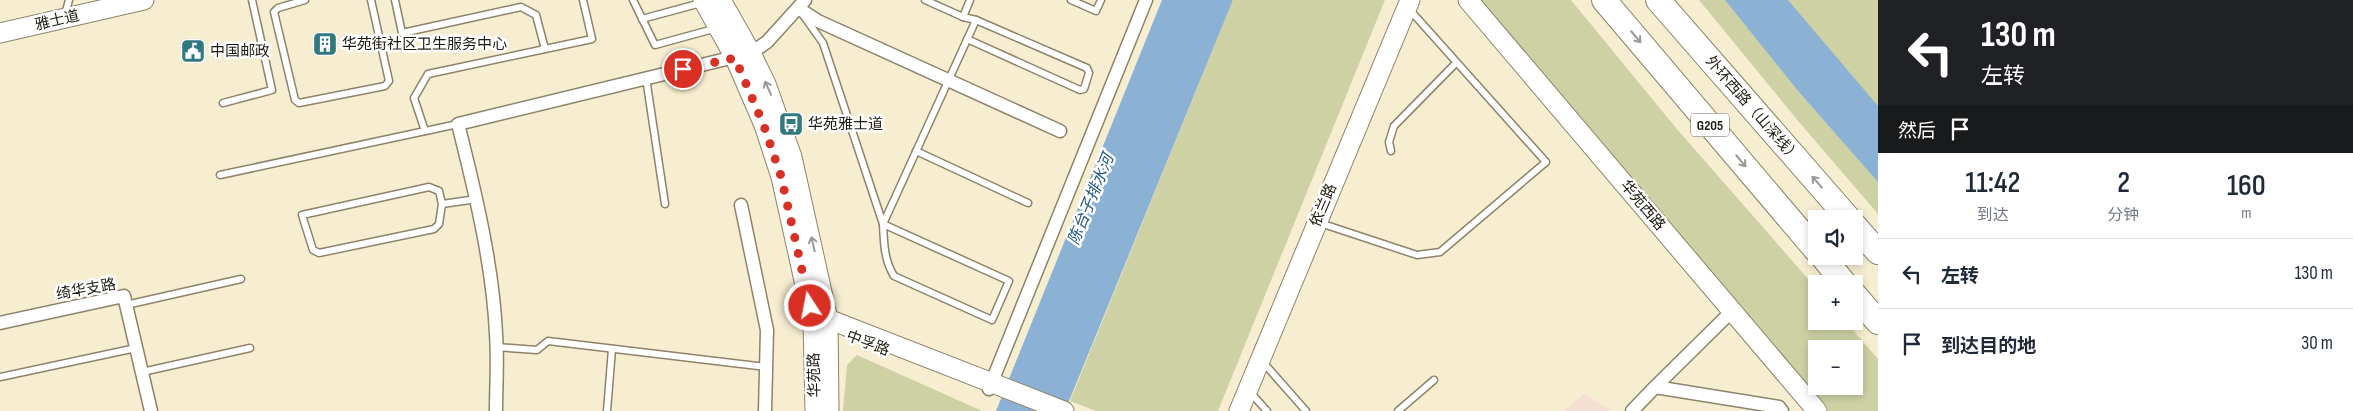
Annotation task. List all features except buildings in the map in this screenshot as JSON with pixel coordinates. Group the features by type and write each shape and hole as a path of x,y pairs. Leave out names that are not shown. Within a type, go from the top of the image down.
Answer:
{"highway":[{"name":"G205","path":"1604,0 1808,241"},
{"name":"外环西路（山深线）","path":"1658,0 1841,210"},
{"path":"1863,235 1878,252"},
{"path":"1829,265 1838,275"},
{"path":"1863,304 1878,322"}],"street":[{"name":"雅士道","path":"0,25 115,0"},
{"name":"雅士道","path":"0,33 68,10 144,0"},
{"path":"993,388 1146,0"},
{"name":"华苑西路","path":"1468,0 1816,411"},
{"name":"华苑路","path":"709,1 718,28 743,56"},
{"name":"华苑路","path":"709,1 774,103 792,157 816,291 833,325 829,411"},
{"name":"依兰路","path":"1238,411 1408,3"},
{"path":"496,411 496,347 488,266 477,199 458,124 743,56 767,42 801,4 818,21 1060,131"},
{"path":"741,205 767,330 765,411"},
{"path":"816,291 835,314 833,325"},
{"name":"绮华支路","path":"0,323 124,296 151,411"},
{"path":"1632,411 1732,311"},
{"name":"中孚路","path":"833,325 993,388"},
{"name":"华苑路","path":"815,411 814,365 833,325"},
{"path":"1655,387 1779,407 1782,411"},
{"path":"993,388 1039,411"},
{"path":"993,388 1064,411"}],"lane":[{"path":"223,103 272,90 252,0"},
{"path":"305,0 278,8 274,12 294,100 299,103 385,86 389,81 371,0"},
{"path":"395,0 402,33 522,7 532,10 536,15 545,49"},
{"path":"425,131 414,98 428,74 592,39 583,0"},
{"path":"633,0 655,45 718,28"},
{"path":"925,0 1087,68 1089,73 1084,89 1080,90 967,39"},
{"path":"963,17 970,0"},
{"path":"1071,0 1096,11 1101,0"},
{"path":"642,18 709,1"},
{"path":"1316,222 1417,256 1440,252 1546,162 1456,63 1408,3"},
{"path":"801,4 823,43 883,224 884,248 889,268 894,276 992,320 1009,281 883,224"},
{"path":"883,224 976,20"},
{"path":"1391,151 1389,142 1394,126 1456,63"},
{"path":"646,78 665,204"},
{"path":"220,175 458,124"},
{"path":"916,151 1028,203"},
{"path":"430,187 439,191 442,204 439,224 434,229 319,253 313,250 302,215 430,187"},
{"path":"442,204 477,199"},
{"path":"126,305 242,279"},
{"path":"496,347 537,350 548,341 766,367"},
{"path":"0,378 136,348"},
{"path":"142,372 250,348"},
{"path":"607,411 612,349"},
{"path":"1260,358 1306,411"},
{"path":"1398,411 1434,380"},
{"path":"1248,389 1267,411"}],"shaded area":[{"path":"1584,394 1612,411 1564,411"}],"green space":[{"path":"1233,0 1385,0 1218,411 1096,411 1070,401"},
{"path":"1479,0 1571,0 1676,128 1808,279 1808,330 1853,330 1862,340 1808,340 1808,390"},
{"path":"1699,0 1878,0 1878,214 1799,122"},
{"path":"1863,342 1878,359 1878,411 1826,411 1812,395 1863,395"},
{"path":"857,355 982,411 843,411 847,365"}],"water":[{"name":"陈台子排水河","path":"1162,0 1233,0 1065,411 996,411"},
{"path":"1725,0 1788,0 1878,106 1878,182 1799,92"}],"place":[{"name":"华苑街社区卫生服务中心","path":"325,44"},
{"name":"中国邮政","path":"193,51"},
{"name":"华苑雅士道","path":"791,124"}],"route":[{"path":"683,69 735,58 764,126 781,176 805,276 810,306"}]}
